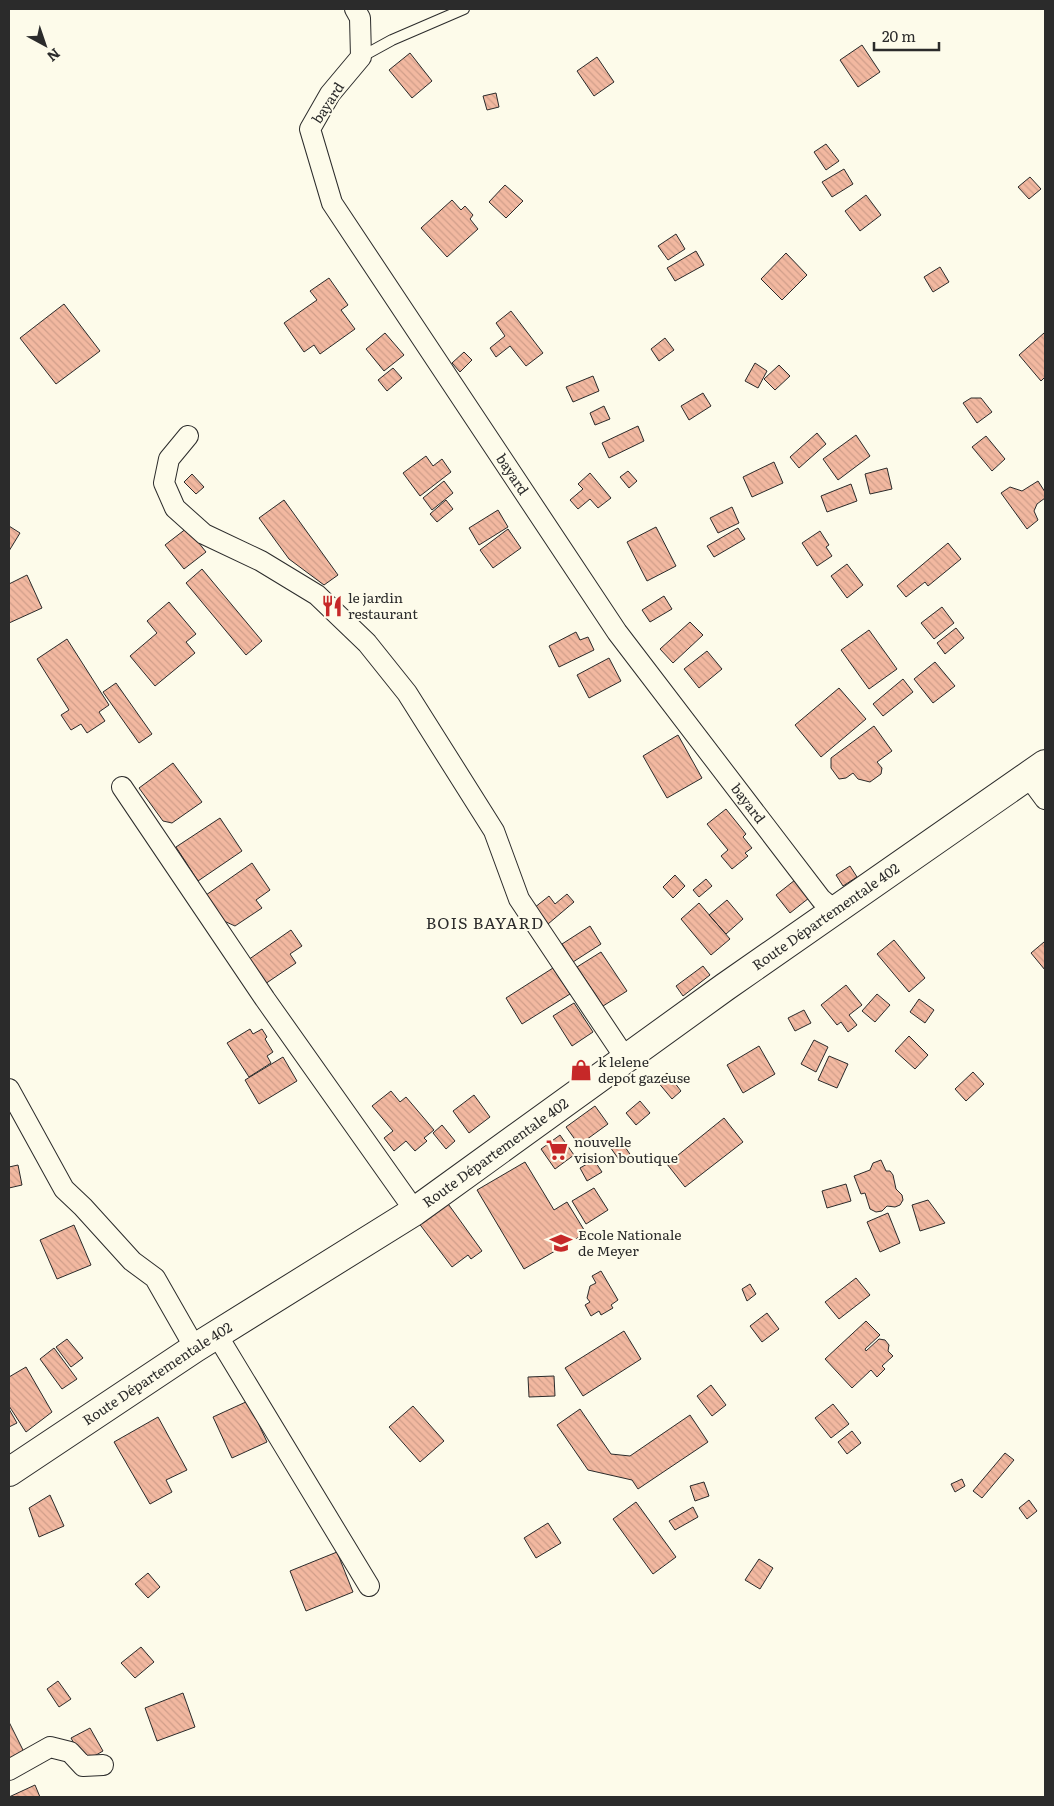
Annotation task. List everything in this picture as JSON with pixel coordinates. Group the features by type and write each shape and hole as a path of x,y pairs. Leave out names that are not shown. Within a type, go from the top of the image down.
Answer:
{"main road":[{"name":"Route Départementale 402","path":"9,1472 206,1342 414,1211 626,1060 724,987 1037,770"}],"street":[{"path":"355,9 360,18 362,57"},
{"name":"bayard","path":"362,57 330,94 310,129 332,204 617,632 821,898 834,910"},
{"path":"188,436 169,459 164,484 175,508 204,534 261,560 317,594 367,643 407,694 494,831 519,898 626,1060"},
{"path":"1037,770 1045,799"},
{"path":"122,787 264,999 414,1211"},
{"path":"9,1089 64,1189 132,1261 154,1278 206,1342 369,1586"},
{"path":"9,1770 50,1747 70,1752 83,1766 103,1765"}],"lane":[{"path":"362,57 392,40 464,9"}],"building":[{"path":"862,45 880,72 858,87 840,60"},
{"path":"410,53 432,81 412,98 389,70"},
{"path":"597,57 614,82 594,96 577,71"},
{"path":"496,93 499,107 487,110 483,96"},
{"path":"826,144 839,161 826,170 814,152"},
{"path":"844,169 853,184 832,197 822,182"},
{"path":"1030,177 1041,189 1029,199 1018,187"},
{"path":"505,185 523,201 506,218 489,202"},
{"path":"866,195 881,215 860,231 845,211"},
{"path":"452,200 461,210 465,206 473,215 470,219 478,229 447,257 421,228"},
{"path":"676,234 685,249 668,260 658,246"},
{"path":"696,251 704,265 675,281 667,268"},
{"path":"786,253 807,275 782,300 761,279"},
{"path":"940,267 949,282 933,292 924,277"},
{"path":"329,278 348,305 341,310 355,329 320,354 314,345 304,352 284,323 317,300 310,291"},
{"path":"64,304 100,351 56,384 20,338"},
{"path":"511,311 543,353 526,366 510,346 496,357 490,348 505,336 496,323"},
{"path":"385,333 404,355 384,371 366,349"},
{"path":"1044,333 1045,377 1041,381 1019,355"},
{"path":"665,338 674,350 659,361 651,349"},
{"path":"464,352 472,360 460,372 452,363"},
{"path":"755,363 767,371 758,388 745,381"},
{"path":"779,365 790,376 775,390 764,379"},
{"path":"393,368 402,378 387,391 378,380"},
{"path":"593,376 599,391 573,402 566,387"},
{"path":"703,393 711,406 689,420 681,406"},
{"path":"971,398 981,398 992,412 977,423 963,403"},
{"path":"604,406 610,419 595,425 590,413"},
{"path":"638,426 644,441 609,458 602,443"},
{"path":"817,433 826,444 799,468 790,457"},
{"path":"856,435 870,456 838,480 823,459"},
{"path":"986,436 1005,459 992,471 972,447"},
{"path":"426,456 433,466 442,459 451,472 420,496 403,473"},
{"path":"774,462 783,483 752,497 743,477"},
{"path":"887,468 892,489 870,494 865,474"},
{"path":"628,471 637,481 629,488 620,477"},
{"path":"590,473 611,498 598,508 590,499 578,509 570,500 583,489 578,484"},
{"path":"192,474 204,487 196,494 184,482"},
{"path":"444,481 453,493 432,510 423,498"},
{"path":"1038,481 1045,492 1045,498 1037,504 1034,511 1038,520 1027,529 1001,493 1010,487 1022,491"},
{"path":"851,484 857,501 827,512 821,496"},
{"path":"284,500 338,575 324,585 289,559 259,518"},
{"path":"446,500 453,509 437,522 430,514"},
{"path":"732,507 739,523 718,533 710,518"},
{"path":"498,510 508,527 479,545 469,528"},
{"path":"9,526 20,533 9,551"},
{"path":"656,527 676,566 647,581 627,542"},
{"path":"187,528 206,552 184,569 165,545"},
{"path":"738,528 745,539 714,557 707,546"},
{"path":"508,529 521,548 493,568 480,550"},
{"path":"820,531 829,545 826,547 832,556 817,566 802,543"},
{"path":"948,543 961,559 928,586 925,582 906,597 897,586"},
{"path":"847,564 863,585 847,598 831,576"},
{"path":"202,569 262,641 246,655 186,583"},
{"path":"27,575 42,608 9,623 9,584"},
{"path":"664,596 672,609 650,622 642,610"},
{"path":"169,602 196,634 186,642 195,653 155,686 130,656 157,633 147,621"},
{"path":"942,607 954,623 934,639 921,623"},
{"path":"690,622 703,635 673,663 660,649"},
{"path":"956,628 964,638 945,654 937,643"},
{"path":"869,630 897,669 869,689 841,650"},
{"path":"576,632 580,640 588,637 594,650 559,667 549,646"},
{"path":"67,639 109,705 99,712 105,721 87,733 81,724 71,730 61,715 69,710 37,659"},
{"path":"707,651 722,669 699,688 684,669"},
{"path":"609,658 621,681 589,698 577,675"},
{"path":"935,662 955,686 933,703 914,679"},
{"path":"903,679 913,692 883,716 873,704"},
{"path":"116,683 152,734 139,743 103,692"},
{"path":"839,688 866,719 821,757 795,725"},
{"path":"874,726 892,751 877,762 882,768 881,774 870,782 858,779 853,773 846,778 839,779 831,768 831,758"},
{"path":"678,735 702,778 667,798 643,756"},
{"path":"173,763 202,802 172,823 163,821 139,788"},
{"path":"726,809 746,834 743,837 752,848 745,853 748,856 732,869 721,856 728,850 707,824"},
{"path":"220,818 242,851 198,881 176,847"},
{"path":"252,863 270,890 256,900 262,908 235,926 224,921 206,895"},
{"path":"850,866 857,877 843,886 836,875"},
{"path":"675,875 685,886 673,898 663,887"},
{"path":"706,879 712,886 699,897 693,890"},
{"path":"795,880 809,898 790,913 776,895"},
{"path":"567,894 574,902 548,924 534,908 549,896 555,904"},
{"path":"727,900 743,919 726,934 709,915"},
{"path":"699,903 730,939 711,955 681,919"},
{"path":"590,926 601,944 573,962 562,944"},
{"path":"291,930 302,946 290,954 296,963 265,984 248,960"},
{"path":"894,940 925,978 909,992 877,954"},
{"path":"1045,943 1045,970 1031,953"},
{"path":"601,952 627,991 603,1006 577,967"},
{"path":"703,966 710,975 683,996 676,986"},
{"path":"553,968 570,994 522,1024 506,998"},
{"path":"846,985 862,1005 849,1015 857,1025 848,1032 841,1022 837,1025 821,1005"},
{"path":"877,994 890,1005 875,1022 862,1011"},
{"path":"919,999 934,1010 925,1023 910,1012"},
{"path":"574,1003 593,1032 572,1046 553,1016"},
{"path":"804,1010 811,1023 795,1031 788,1018"},
{"path":"250,1029 253,1034 262,1029 267,1037 265,1039 273,1052 267,1056 271,1063 249,1077 227,1043"},
{"path":"909,1036 928,1055 915,1069 895,1051"},
{"path":"814,1040 828,1047 816,1072 801,1064"},
{"path":"759,1046 775,1074 743,1093 727,1065"},
{"path":"829,1056 848,1064 837,1088 818,1080"},
{"path":"283,1057 297,1081 259,1104 245,1080"},
{"path":"973,1072 984,1084 966,1101 955,1089"},
{"path":"667,1073 681,1091 672,1099 657,1081"},
{"path":"391,1091 400,1102 406,1097 434,1130 424,1138 427,1141 415,1151 406,1141 394,1151 384,1138 393,1131 372,1106"},
{"path":"474,1095 490,1117 469,1133 453,1111"},
{"path":"640,1101 650,1113 636,1125 626,1113"},
{"path":"595,1106 608,1124 579,1145 566,1127"},
{"path":"724,1118 743,1142 685,1187 667,1164"},
{"path":"442,1125 455,1141 446,1149 433,1133"},
{"path":"560,1135 574,1155 555,1169 541,1149"},
{"path":"618,1137 632,1157 622,1164 608,1144"},
{"path":"594,1160 602,1172 587,1181 580,1168"},
{"path":"881,1160 886,1171 890,1171 893,1175 896,1189 902,1195 903,1200 900,1205 895,1207 887,1206 882,1211 876,1212 870,1209 865,1193 861,1194 854,1176 870,1170 873,1163"},
{"path":"525,1162 554,1210 567,1202 586,1233 524,1269 477,1190"},
{"path":"18,1165 22,1185 9,1188 9,1167"},
{"path":"846,1184 851,1201 827,1208 822,1191"},
{"path":"594,1188 608,1210 586,1224 572,1201"},
{"path":"928,1200 945,1223 920,1231 912,1205"},
{"path":"446,1201 482,1251 471,1259 468,1255 452,1267 418,1222"},
{"path":"888,1213 900,1243 880,1252 867,1222"},
{"path":"74,1225 91,1265 57,1279 40,1240"},
{"path":"601,1271 618,1300 611,1305 613,1308 601,1315 599,1311 591,1316 585,1305 590,1302 587,1298 590,1286 596,1283 592,1276"},
{"path":"856,1278 870,1295 839,1319 825,1302"},
{"path":"750,1284 756,1294 747,1301 742,1289"},
{"path":"767,1313 779,1329 762,1342 750,1326"},
{"path":"866,1321 880,1335 865,1349 866,1351 879,1339 885,1340 889,1345 888,1351 893,1356 882,1366 885,1369 877,1377 871,1370 852,1388 825,1359"},
{"path":"624,1331 641,1359 583,1396 565,1368"},
{"path":"67,1339 83,1358 71,1367 56,1347"},
{"path":"54,1348 77,1379 62,1389 40,1359"},
{"path":"26,1367 52,1412 26,1432 9,1406 9,1377"},
{"path":"554,1376 555,1396 529,1397 528,1377"},
{"path":"711,1385 726,1405 712,1416 697,1396"},
{"path":"248,1401 267,1442 232,1458 213,1417"},
{"path":"833,1404 849,1424 831,1438 815,1418"},
{"path":"413,1406 444,1441 420,1462 389,1427"},
{"path":"9,1409 17,1423 9,1427"},
{"path":"580,1409 611,1454 630,1456 690,1415 708,1442 638,1489 632,1480 588,1470 557,1425"},
{"path":"158,1417 187,1470 166,1480 172,1492 150,1504 114,1442"},
{"path":"852,1431 861,1443 847,1454 838,1442"},
{"path":"1005,1453 1014,1460 982,1498 973,1491"},
{"path":"962,1479 965,1486 955,1492 951,1484"},
{"path":"704,1482 709,1496 695,1501 690,1486"},
{"path":"50,1495 64,1526 39,1537 29,1508"},
{"path":"1029,1500 1037,1511 1027,1519 1019,1508"},
{"path":"636,1502 676,1557 653,1574 613,1519"},
{"path":"693,1507 698,1517 675,1530 669,1521"},
{"path":"548,1523 561,1543 536,1558 524,1538"},
{"path":"337,1552 353,1592 306,1611 290,1571"},
{"path":"759,1559 773,1568 760,1589 745,1580"},
{"path":"148,1573 160,1587 148,1598 135,1584"},
{"path":"141,1647 154,1662 135,1678 121,1663"},
{"path":"58,1681 71,1699 59,1707 47,1689"},
{"path":"183,1693 195,1727 157,1741 145,1708"},
{"path":"9,1722 27,1758 9,1767"},
{"path":"90,1728 103,1751 84,1762 71,1738"},
{"path":"35,1785 40,1797 9,1797"}],"place":[{"name":"le jardin restaurant","path":"332,606"},
{"name":"k lelene depot gazeuse","path":"581,1070"},
{"name":"nouvelle vision boutique","path":"557,1150"},
{"name":"Ecole Nationale de Meyer","path":"561,1243"}],"district":[{"name":"BOIS BAYARD","path":"485,923"}]}
